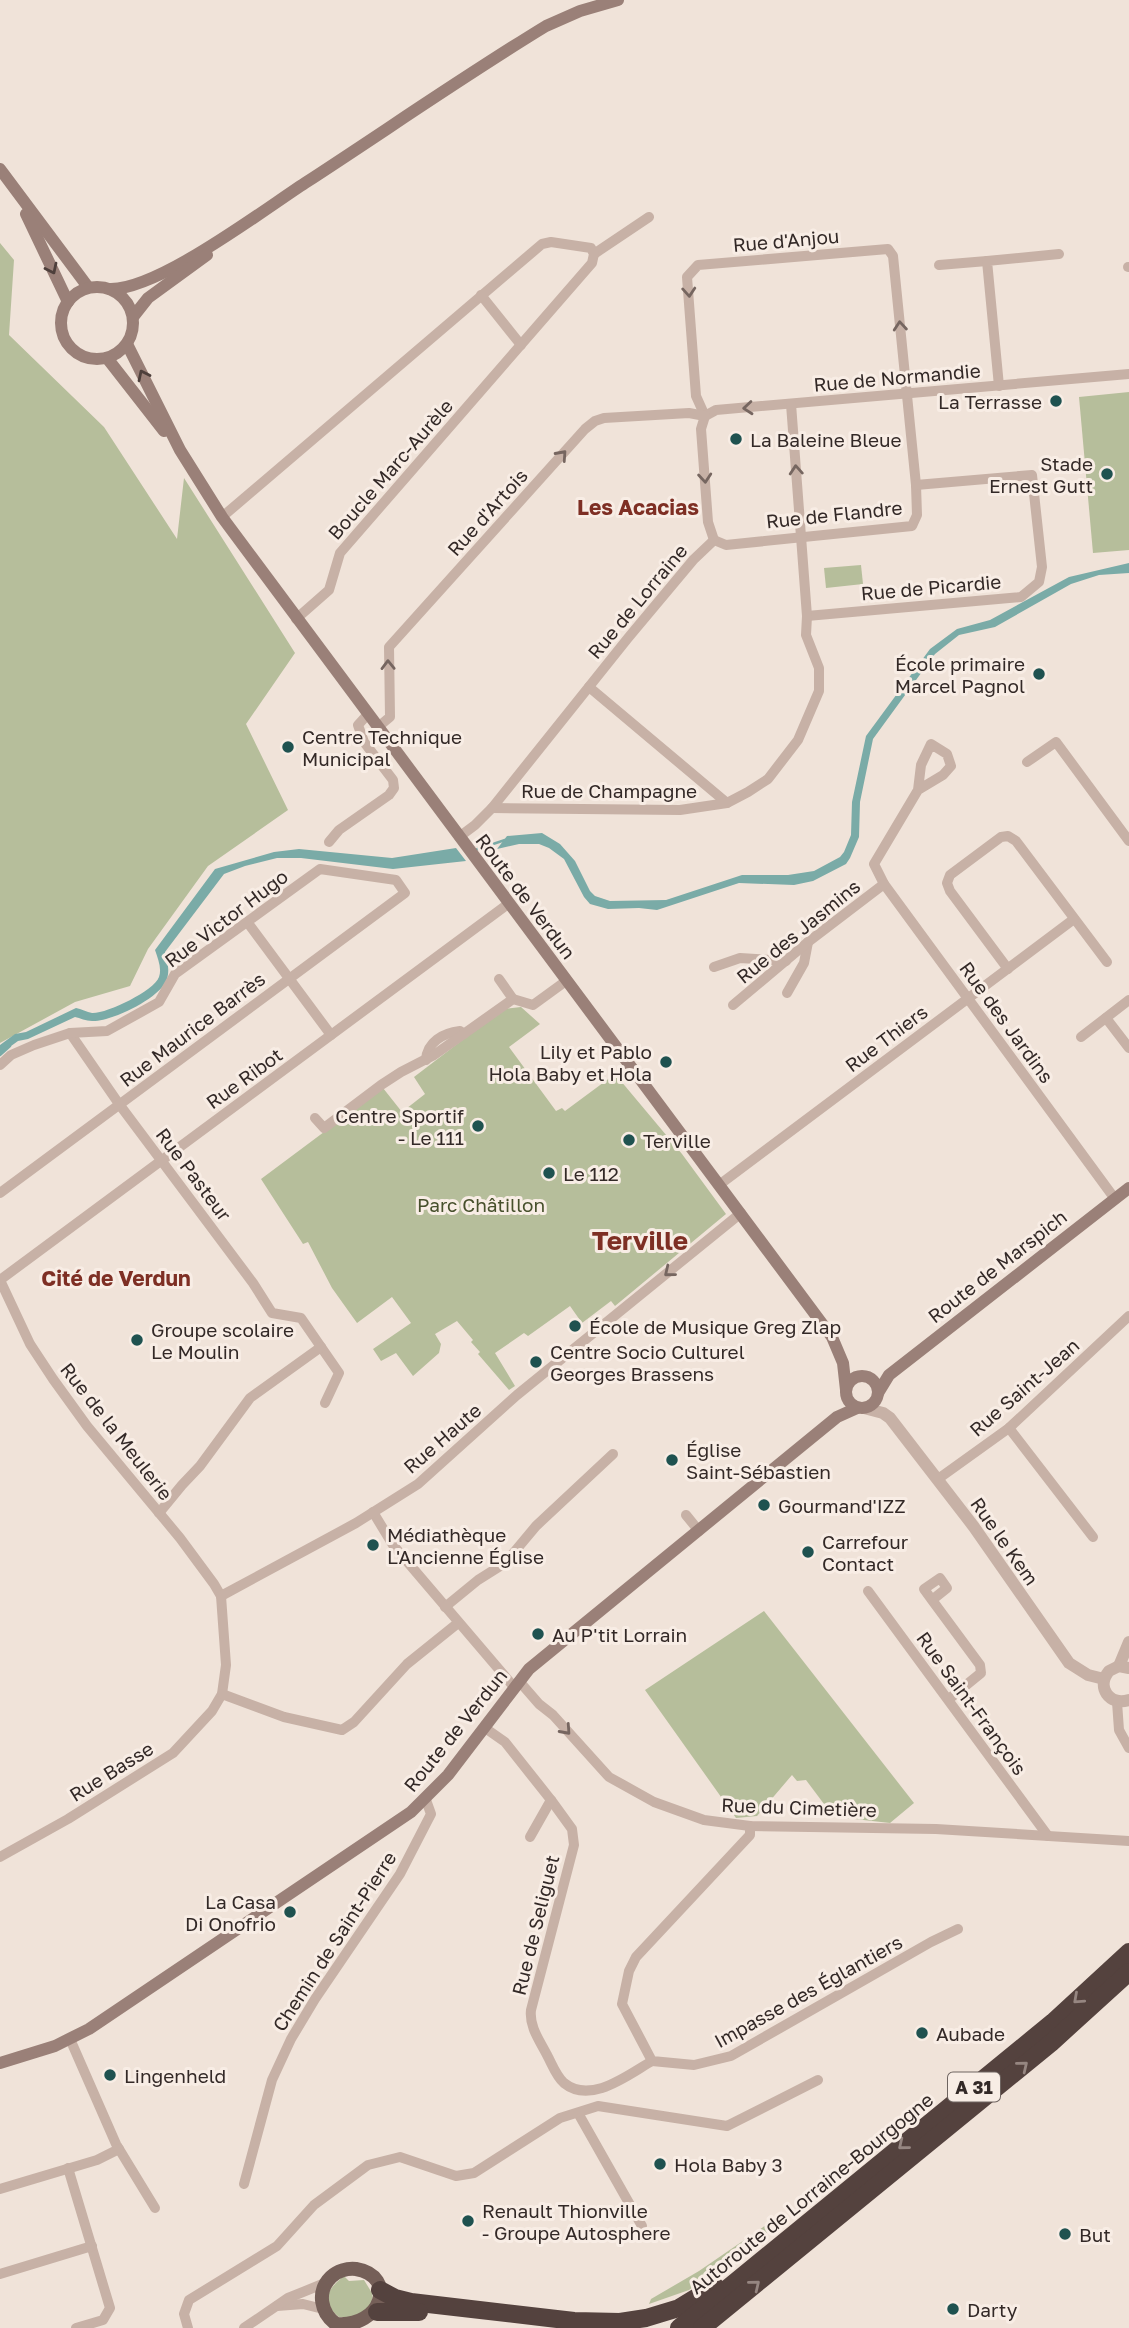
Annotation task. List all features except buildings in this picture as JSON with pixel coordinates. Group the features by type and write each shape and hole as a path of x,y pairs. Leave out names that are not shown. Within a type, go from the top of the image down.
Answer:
{"highway":[{"name":"Autoroute de Lorraine-Bourgogne","path":"679,2328 1053,2022 1129,1952"},
{"name":"Autoroute de Lorraine-Bourgogne","path":"702,2328 1051,2043 1129,1972"},
{"path":"380,2290 411,2302 561,2320 599,2323 634,2320 664,2313 689,2303 816,2216"},
{"path":"377,2312 429,2312 496,2320 516,2328"}],"main road":[{"path":"110,289 126,300 134,326 127,344 118,353 107,358 85,357 67,344 61,323 68,302 80,290 88,288 123,289 168,271 546,26 580,11 618,0"},
{"path":"0,169 88,288"},
{"path":"133,317 148,298 294,190"},
{"path":"15,192 68,302"},
{"name":"Route de Verdun","path":"127,344 180,450 222,517 832,1336 843,1363 846,1392 837,1417"},
{"name":"Route de Verdun","path":"107,358 180,450"},
{"name":"Route de Marspich","path":"877,1395 889,1375 1129,1188"},
{"name":"Route de Verdun","path":"843,1363 865,1378"},
{"name":"Route de Marspich","path":"865,1378 889,1375"},
{"path":"865,1378 876,1385 877,1395 872,1405 860,1408 849,1403 846,1392 850,1381 865,1378"},
{"name":"Route de Verdun","path":"0,2063 32,2055 70,2039 411,1812 426,1800 529,1669 837,1417 860,1408"},
{"path":"340,2270 360,2270 376,2281 380,2290 377,2312 368,2323 360,2327 337,2326 323,2309 321,2296 326,2283 340,2270"}],"street":[{"name":"Boucle Marc-Aurèle","path":"296,619 329,590 340,553 592,263 594,254 649,217"},
{"path":"222,517 542,244 551,242 591,248 594,254"},
{"name":"Rue d'Anjou","path":"705,416 696,396 687,276 698,265 888,249 893,257 906,394"},
{"path":"939,265 1059,254"},
{"path":"986,261 999,386"},
{"path":"481,295 521,345"},
{"name":"Rue de Normandie","path":"705,416 716,411 1129,374"},
{"name":"Rue de Flandre","path":"714,540 726,545 912,526 917,515 916,485 906,394"},
{"name":"Rue de Champagne","path":"492,808 680,810 727,803 768,779 798,740 819,691 819,668 806,635 802,536 791,404"},
{"name":"Rue d'Artois","path":"378,727 390,717 389,647 585,429 604,418 689,413 705,416"},
{"name":"Rue de Lorraine","path":"459,837 492,808 694,559 714,540 708,523 701,429 705,416"},
{"name":"Rue de Picardie","path":"807,616 1021,597 1039,582 1042,567 1032,475 916,485"},
{"name":"Rue de Lorraine","path":"589,687 656,743"},
{"path":"329,842 339,830 389,795 394,788 393,780 364,742 358,725 368,714"},
{"path":"1027,762 1056,742 1129,841"},
{"name":"Rue de Champagne","path":"656,743 727,803"},
{"path":"931,744 947,754 951,766 943,775 918,790 921,765 931,744"},
{"name":"Rue des Jardins","path":"918,790 874,863 884,884 1115,1199"},
{"path":"1008,969 950,891 947,883 950,875 960,867 1001,837 1009,836 1016,841 1107,962"},
{"name":"Rue Victor Hugo","path":"0,1065 11,1055 70,1033 107,1031 159,1002 175,974 320,869 396,880 405,893"},
{"name":"Rue des Jasmins","path":"733,1005 808,942 884,884"},
{"name":"Rue Maurice Barrès","path":"0,1193 405,893"},
{"name":"Rue Ribot","path":"0,1280 508,904"},
{"name":"Rue Thiers","path":"719,1185 1074,919"},
{"path":"248,923 331,1035"},
{"path":"787,993 804,963 808,942"},
{"path":"714,967 740,958 786,961"},
{"path":"499,979 513,999 533,1005 566,981"},
{"path":"315,1118 324,1128 381,1085 426,1060 513,999"},
{"path":"1081,1037 1129,1000"},
{"path":"1106,1018 1129,1048"},
{"name":"Rue Pasteur","path":"70,1033 253,1283 272,1313 302,1318 321,1347"},
{"name":"Rue Haute","path":"220,1596 418,1485 526,1387 741,1213"},
{"name":"Rue de la Meulerie","path":"0,1280 30,1344 53,1379 87,1426 188,1548 220,1596"},
{"name":"Rue Saint-Jean","path":"938,1479 1010,1428 1129,1315"},
{"path":"159,1513 200,1466 250,1398 321,1347 339,1373 326,1403"},
{"name":"Rue le Kem","path":"877,1395 883,1413 890,1418 938,1479 1069,1663 1088,1675 1104,1679"},
{"path":"860,1408 883,1413"},
{"path":"1010,1428 1093,1537"},
{"path":"445,1607 478,1580 505,1563 536,1526 613,1454"},
{"name":"Rue du Cimetière","path":"373,1512 393,1545 457,1623 516,1684 554,1715 609,1777 674,1810 722,1824 750,1826 906,1828 1129,1841"},
{"path":"686,1515 699,1531"},
{"name":"Rue Saint-François","path":"868,1591 1048,1836"},
{"path":"220,1596 226,1665 222,1693 284,1717 342,1730 354,1722 407,1664 457,1623"},
{"path":"932,1600 980,1665 981,1673 976,1679 949,1699"},
{"path":"1126,1658 1109,1671 1104,1679 1104,1691 1123,1701 1119,1730 1129,1748"},
{"name":"Rue Basse","path":"0,1857 68,1819 173,1754 212,1711 222,1693"},
{"name":"Rue de Seliguet","path":"485,1728 505,1742 572,1829 574,1845 530,2017 531,2025 557,2075 571,2088 606,2088 652,2061"},
{"name":"Chemin de Saint-Pierre","path":"244,2183 272,2080 286,2050 315,1999 400,1874 431,1814 426,1800"},
{"path":"530,1837 551,1800"},
{"path":"652,2061 623,2010 622,1999 632,1963 750,1835 750,1826"},
{"name":"Impasse des Églantiers","path":"652,2061 694,2065 731,2056 958,1929"},
{"path":"70,2039 119,2149 155,2208"},
{"path":"188,2328 184,2314 189,2300 277,2246 314,2205 368,2165 400,2157 456,2176 474,2173 560,2118 598,2106 727,2126 818,2080"},
{"path":"578,2113 642,2226"},
{"path":"0,2189 97,2160 119,2149"},
{"path":"68,2168 110,2308 103,2320 76,2328"},
{"path":"0,2274 92,2246"},
{"path":"244,2328 288,2298 326,2283"},
{"path":"277,2306 303,2304 323,2309"}],"green space":[{"path":"0,243 14,260 9,335 104,427 177,539 184,478 295,653 246,724 288,810 208,866 148,949 130,986 75,1002 0,1043"},
{"name":"Stade Ernest Gutt","path":"1129,392 1129,550 1093,553 1079,397"},
{"path":"861,565 863,584 826,588 824,568"},
{"name":"Parc Châtillon","path":"521,1007 540,1024 509,1047 556,1111 562,1108 565,1111 615,1074 682,1154 726,1214 615,1306 611,1301 582,1323 570,1306 528,1336 524,1333 495,1353 515,1386 509,1390 478,1354 480,1352 471,1342 473,1340 457,1321 435,1334 441,1344 439,1353 413,1376 396,1353 381,1361 373,1349 411,1323 392,1297 357,1323 332,1288 308,1242 303,1244 261,1179 383,1088 402,1112 425,1094 414,1077 503,1009"},
{"path":"764,1611 914,1803 890,1823 837,1817 830,1812 806,1780 797,1781 792,1775 757,1816 736,1818 645,1690"},
{"path":"772,2221 776,2226 728,2264 689,2290 649,2304 651,2299 699,2271"},
{"path":"344,2276 349,2281 364,2280 372,2293 373,2300 362,2317 339,2317 329,2306 330,2291"}],"water":[{"path":"1129,563 1129,573 1099,575 1071,584 995,627 959,635 935,654 873,739 860,802 859,837 850,858 846,864 813,881 794,885 739,883 657,910 608,909 590,904 564,859 549,848 539,844 519,844 497,849 507,836 542,833 560,844 575,861 595,896 610,901 666,900 742,875 788,875 814,871 844,852 851,835 852,802 866,736 930,649 957,629 990,620 1069,577"},
{"path":"456,848 466,861 393,869 301,858 277,858 224,874 165,952 168,975 155,994 134,1008 111,1018 92,1021 75,1017 18,1041 0,1054 0,1045 15,1034 26,1032 76,1008 92,1013 108,1010 129,1001 155,983 160,974 155,950 215,869 274,852 299,849 392,858"}],"waterway":[{"path":"475,850 505,840"},
{"path":"0,1055 10,1046"}],"place":[{"name":"La Terrasse","path":"1056,401"},
{"name":"La Baleine Bleue","path":"736,439"},
{"name":"Stade Ernest Gutt","path":"1107,474"},
{"name":"École primaire Marcel Pagnol","path":"1039,674"},
{"name":"Centre Technique Municipal","path":"288,747"},
{"name":"Lily et Pablo Hola Baby et Hola","path":"666,1062"},
{"name":"Centre Sportif - Le 111","path":"478,1126"},
{"name":"Terville","path":"629,1140"},
{"name":"Le 112","path":"549,1173"},
{"name":"École de Musique Greg Zlap","path":"575,1326"},
{"name":"Groupe scolaire Le Moulin","path":"137,1340"},
{"name":"Centre Socio Culturel Georges Brassens","path":"536,1362"},
{"name":"Église Saint-Sébastien","path":"672,1460"},
{"name":"Gourmand'IZZ","path":"764,1505"},
{"name":"Médiathèque L'Ancienne Église","path":"373,1545"},
{"name":"Carrefour Contact","path":"808,1552"},
{"name":"Au P'tit Lorrain","path":"538,1634"},
{"name":"La Casa Di Onofrio","path":"290,1912"},
{"name":"Aubade","path":"922,2033"},
{"name":"Lingenheld","path":"110,2075"},
{"name":"Hola Baby 3","path":"660,2164"},
{"name":"Renault Thionville - Groupe Autosphere","path":"468,2221"},
{"name":"But","path":"1065,2234"},
{"name":"Darty","path":"953,2309"}],"district":[{"name":"Les Acacias","path":"638,507"},
{"name":"Terville","path":"640,1240"},
{"name":"Cité de Verdun","path":"116,1278"}]}
